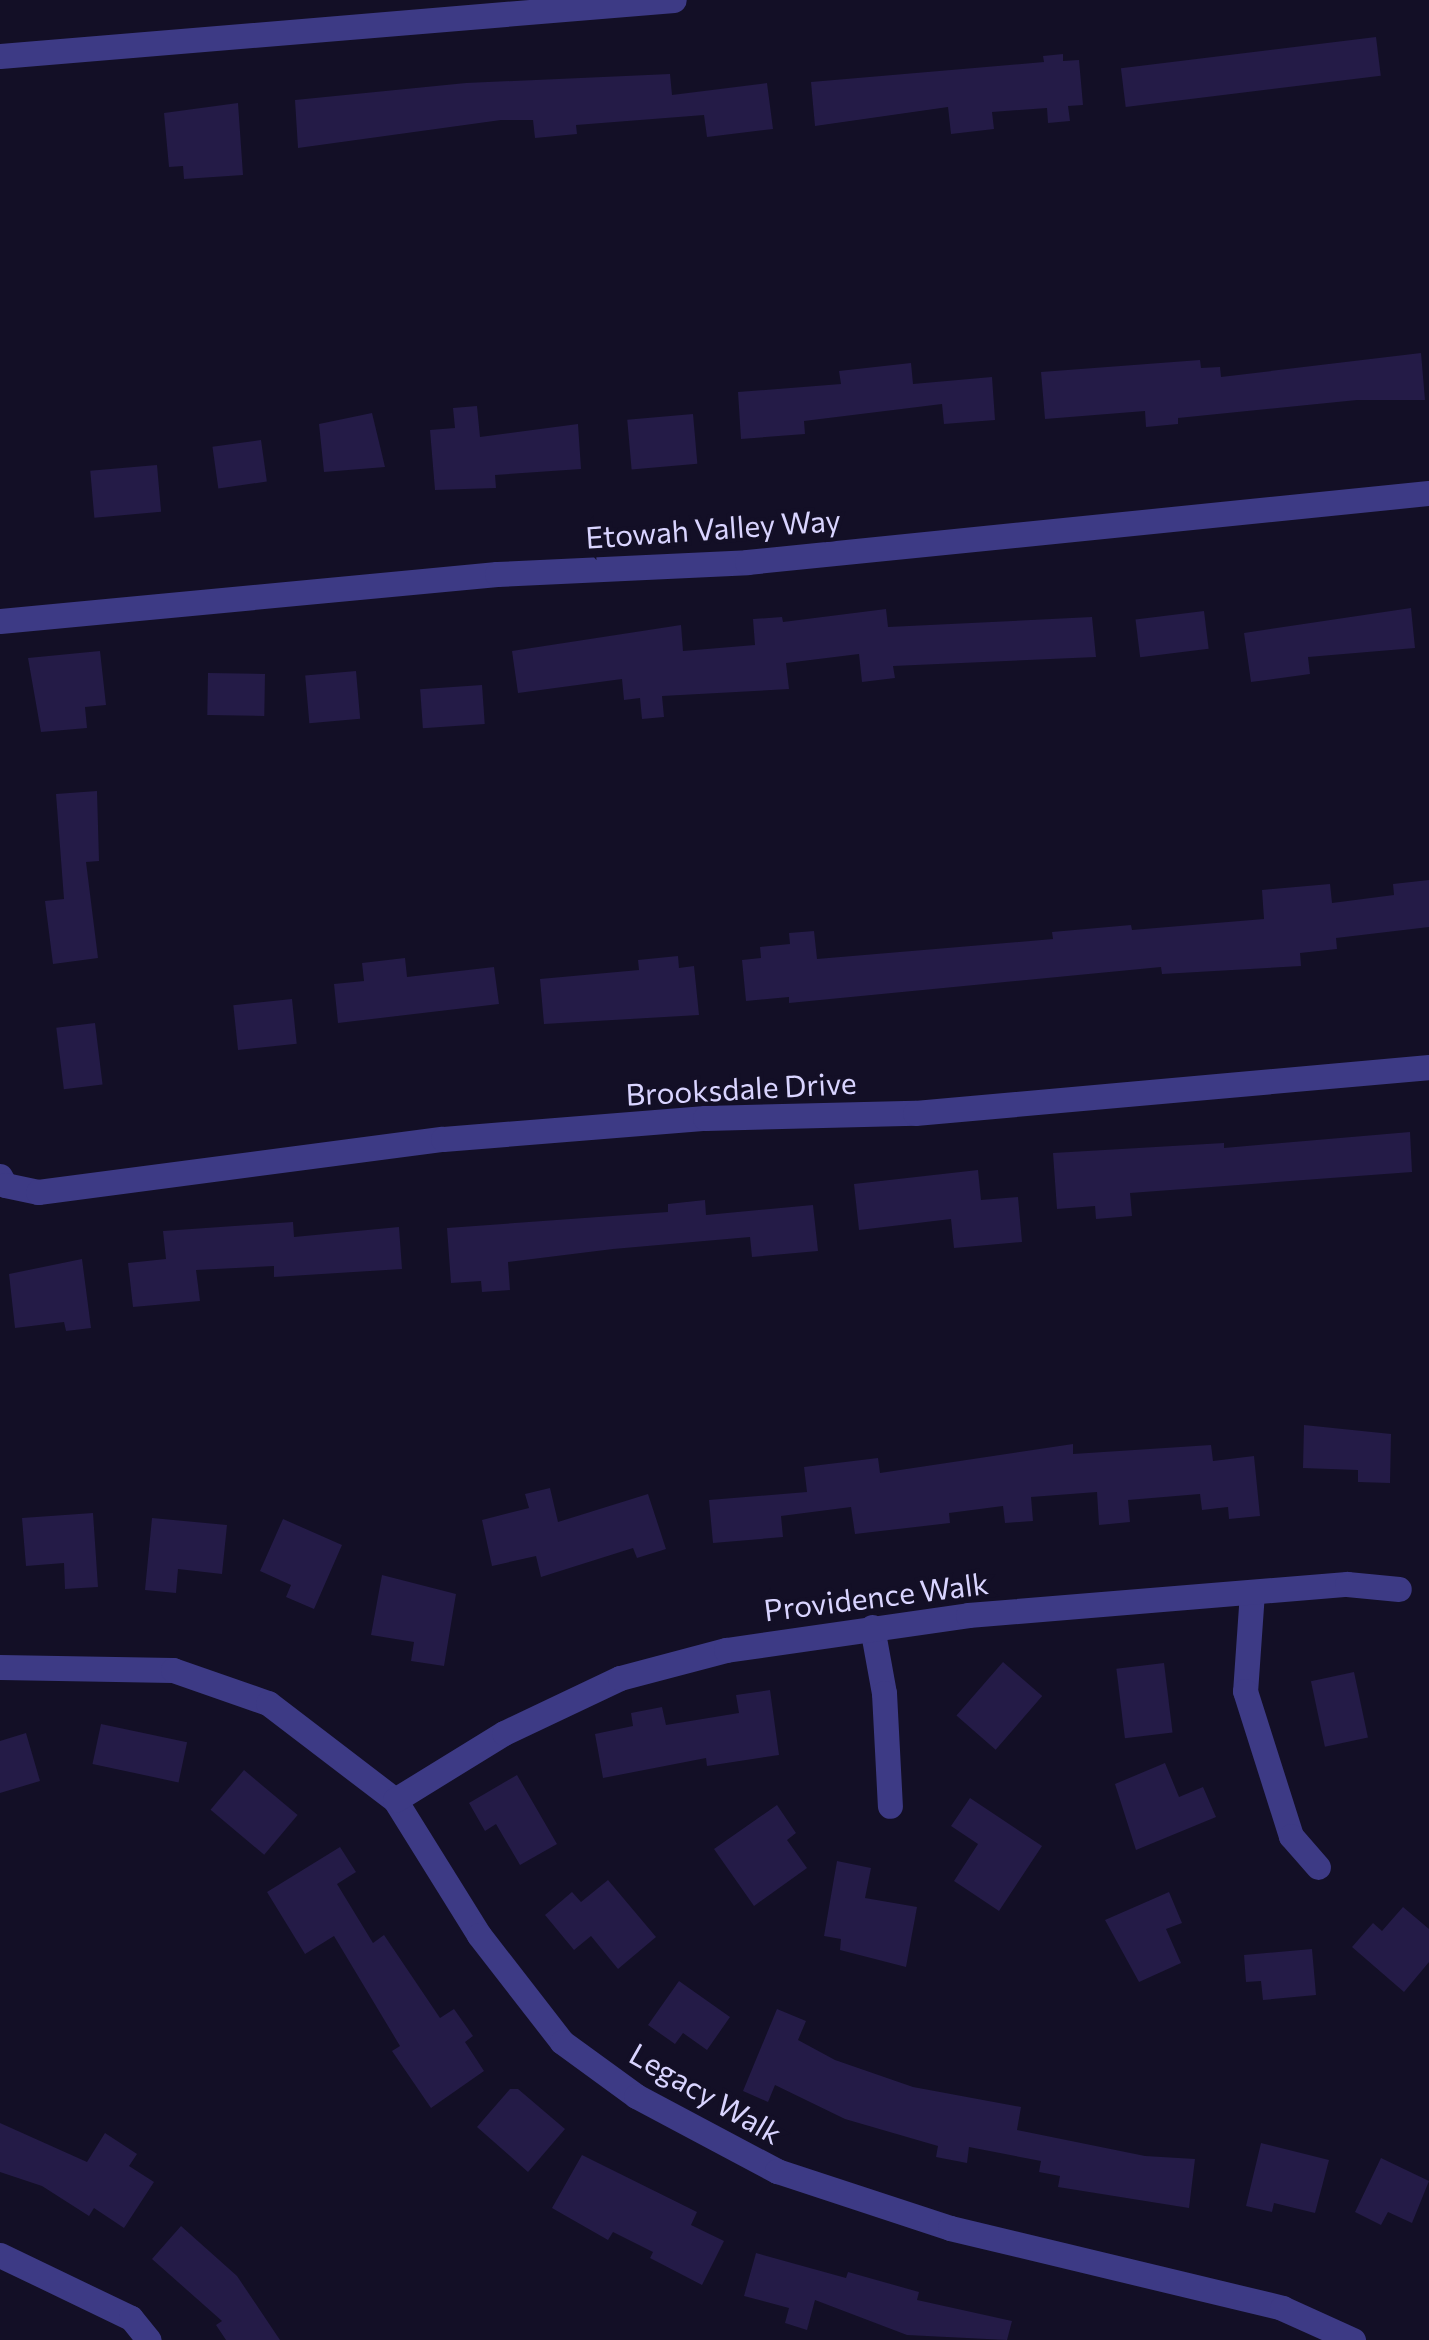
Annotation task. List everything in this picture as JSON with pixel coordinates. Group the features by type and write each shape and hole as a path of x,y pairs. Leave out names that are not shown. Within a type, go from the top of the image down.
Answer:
{"street":[{"path":"0,56 674,0"},
{"name":"Etowah Valley Way","path":"0,620 497,574 747,562 1429,493"},
{"name":"Brooksdale Drive","path":"0,1176 6,1185 57,1189 444,1140 705,1118 915,1113 1429,1068"},
{"name":"Providence Walk","path":"395,1800 504,1733 620,1678 726,1650 872,1627 1252,1592 1348,1584 1399,1589"},
{"path":"1252,1592 1245,1658 1253,1723 1291,1836 1318,1867"},
{"path":"872,1627 884,1692 890,1806"},
{"name":"Legacy Walk","path":"0,1667 132,1666 230,1685 338,1752 395,1800 479,1934 562,2042 636,2096 777,2170 950,2228 1282,2308 1353,2340"},
{"path":"0,2255 131,2318 149,2340"}],"building":[{"path":"1376,37 1381,76 1126,107 1121,68"},
{"path":"1063,54 1063,61 1079,60 1083,105 1068,106 1070,121 1048,123 1047,108 992,112 994,129 951,134 948,107 815,126 811,82 1044,62 1043,56"},
{"path":"670,74 672,95 767,83 773,129 707,137 704,115 576,125 577,134 535,138 533,120 501,120 298,148 295,100 466,83"},
{"path":"238,103 243,175 184,179 183,166 169,167 164,113"},
{"path":"1421,353 1425,400 1357,400 1178,418 1178,424 1146,427 1145,411 1045,419 1041,372 1200,360 1201,368 1220,367 1221,377"},
{"path":"911,363 913,384 992,377 995,420 944,424 942,404 804,421 805,434 741,439 738,392 841,384 839,371"},
{"path":"477,406 480,437 578,424 581,469 495,475 496,488 435,490 430,430 455,428 453,408"},
{"path":"372,413 385,467 324,472 319,424"},
{"path":"693,414 697,464 632,470 627,420"},
{"path":"261,440 267,482 218,488 212,447"},
{"path":"157,465 161,512 94,518 90,471"},
{"path":"1411,608 1415,648 1308,657 1310,674 1251,682 1244,633"},
{"path":"886,609 888,627 1092,617 1096,657 893,666 895,678 862,682 859,654 786,663 789,689 662,696 664,717 642,719 640,698 624,700 622,679 518,693 512,651 681,625 683,651 755,645 753,619 782,617 783,622"},
{"path":"1204,611 1209,649 1140,657 1136,619"},
{"path":"100,651 106,705 85,707 87,728 41,732 28,658"},
{"path":"356,671 360,719 309,723 305,675"},
{"path":"208,673 265,674 264,716 207,715"},
{"path":"482,685 485,724 423,728 420,689"},
{"path":"97,791 99,861 86,862 98,958 53,964 45,901 64,899 56,794"},
{"path":"1429,880 1429,927 1336,938 1337,949 1300,953 1301,966 1162,974 1161,967 789,1003 789,997 746,1001 742,960 761,958 760,947 790,944 789,933 814,931 817,959 1053,939 1052,932 1264,919 1262,890 1330,884 1332,903 1394,895 1393,884"},
{"path":"678,956 679,968 694,966 699,1015 544,1024 540,979 639,970 638,960"},
{"path":"405,958 407,977 494,967 499,1004 338,1023 334,984 364,981 362,963"},
{"path":"292,999 297,1044 238,1050 233,1005"},
{"path":"95,1023 103,1085 64,1089 56,1028"},
{"path":"1410,1132 1412,1172 1130,1193 1132,1216 1096,1219 1095,1206 1057,1209 1053,1153 1224,1143 1224,1148"},
{"path":"978,1170 981,1200 1018,1197 1022,1242 954,1248 951,1219 859,1230 854,1184"},
{"path":"705,1200 706,1215 813,1205 818,1251 752,1257 750,1237 508,1262 510,1290 482,1292 481,1281 451,1283 447,1228 668,1212 668,1204"},
{"path":"293,1222 294,1237 399,1227 402,1269 274,1277 274,1266 196,1270 200,1301 133,1307 128,1263 166,1259 163,1231"},
{"path":"82,1259 91,1328 66,1331 64,1322 15,1328 9,1274"},
{"path":"1304,1425 1391,1434 1390,1483 1358,1482 1358,1470 1303,1468"},
{"path":"1073,1444 1073,1454 1211,1445 1213,1461 1254,1456 1260,1516 1229,1519 1228,1507 1202,1510 1200,1494 1128,1500 1130,1522 1099,1525 1097,1492 1031,1497 1033,1521 1005,1523 1003,1506 949,1513 950,1523 855,1534 851,1507 781,1516 783,1537 713,1543 709,1500 807,1492 804,1467 878,1458 880,1473"},
{"path":"550,1488 558,1522 648,1494 666,1549 637,1558 633,1548 541,1577 536,1556 492,1566 482,1520 529,1508 525,1494"},
{"path":"93,1513 98,1587 65,1589 64,1563 26,1566 22,1518"},
{"path":"152,1518 227,1525 222,1574 178,1569 176,1593 145,1590"},
{"path":"283,1519 342,1545 314,1609 286,1597 291,1585 260,1571"},
{"path":"382,1575 456,1594 444,1666 411,1661 414,1642 371,1635"},
{"path":"1003,1662 1042,1696 996,1750 956,1716"},
{"path":"1164,1663 1173,1732 1125,1738 1116,1669"},
{"path":"1354,1672 1368,1738 1325,1747 1311,1681"},
{"path":"770,1690 779,1755 707,1766 706,1758 603,1778 595,1734 633,1726 631,1713 662,1707 666,1725 739,1713 736,1695"},
{"path":"101,1724 187,1742 179,1782 92,1764"},
{"path":"26,1733 40,1781 0,1793 0,1741"},
{"path":"1165,1763 1179,1797 1203,1787 1216,1817 1136,1850 1115,1784"},
{"path":"244,1770 298,1815 264,1855 211,1810"},
{"path":"517,1775 557,1844 520,1865 496,1824 485,1831 469,1803"},
{"path":"970,1798 1042,1846 999,1911 954,1881 978,1844 951,1826"},
{"path":"777,1805 796,1833 787,1840 807,1868 754,1906 714,1849"},
{"path":"340,1847 356,1872 337,1884 373,1943 384,1935 440,2018 454,2009 473,2036 465,2042 484,2071 431,2108 392,2051 400,2046 334,1936 305,1954 267,1892"},
{"path":"837,1861 871,1868 865,1898 917,1907 906,1967 840,1950 841,1939 824,1936"},
{"path":"608,1880 656,1937 618,1969 591,1936 574,1950 545,1915 572,1892 581,1902"},
{"path":"1169,1892 1182,1923 1166,1929 1181,1963 1139,1982 1105,1920"},
{"path":"1403,1907 1429,1929 1429,1962 1404,1992 1352,1947 1373,1923 1382,1931"},
{"path":"1312,1949 1316,1995 1263,2000 1261,1981 1246,1982 1244,1955"},
{"path":"679,1981 730,2017 707,2050 683,2033 675,2044 648,2025"},
{"path":"777,2009 806,2021 798,2040 835,2060 913,2087 1021,2107 1017,2130 1145,2156 1195,2159 1189,2208 1058,2187 1060,2176 1039,2172 1041,2161 969,2147 967,2163 936,2157 938,2146 845,2119 775,2085 768,2102 743,2091"},
{"path":"510,2089 518,2089 565,2129 528,2172 477,2127"},
{"path":"0,2123 87,2162 105,2133 137,2154 129,2166 154,2182 124,2228 94,2208 89,2216 42,2186 0,2172"},
{"path":"1261,2143 1329,2160 1315,2213 1274,2203 1272,2212 1246,2206"},
{"path":"582,2155 697,2212 691,2225 724,2241 702,2285 650,2258 653,2252 613,2232 608,2240 552,2208"},
{"path":"1381,2158 1429,2181 1412,2223 1388,2212 1381,2225 1355,2212"},
{"path":"181,2226 237,2276 280,2340 226,2340 216,2325 222,2321 152,2259"},
{"path":"756,2253 846,2278 848,2272 919,2292 917,2300 1012,2321 1007,2340 907,2335 815,2300 807,2330 785,2323 789,2308 744,2296"}]}
